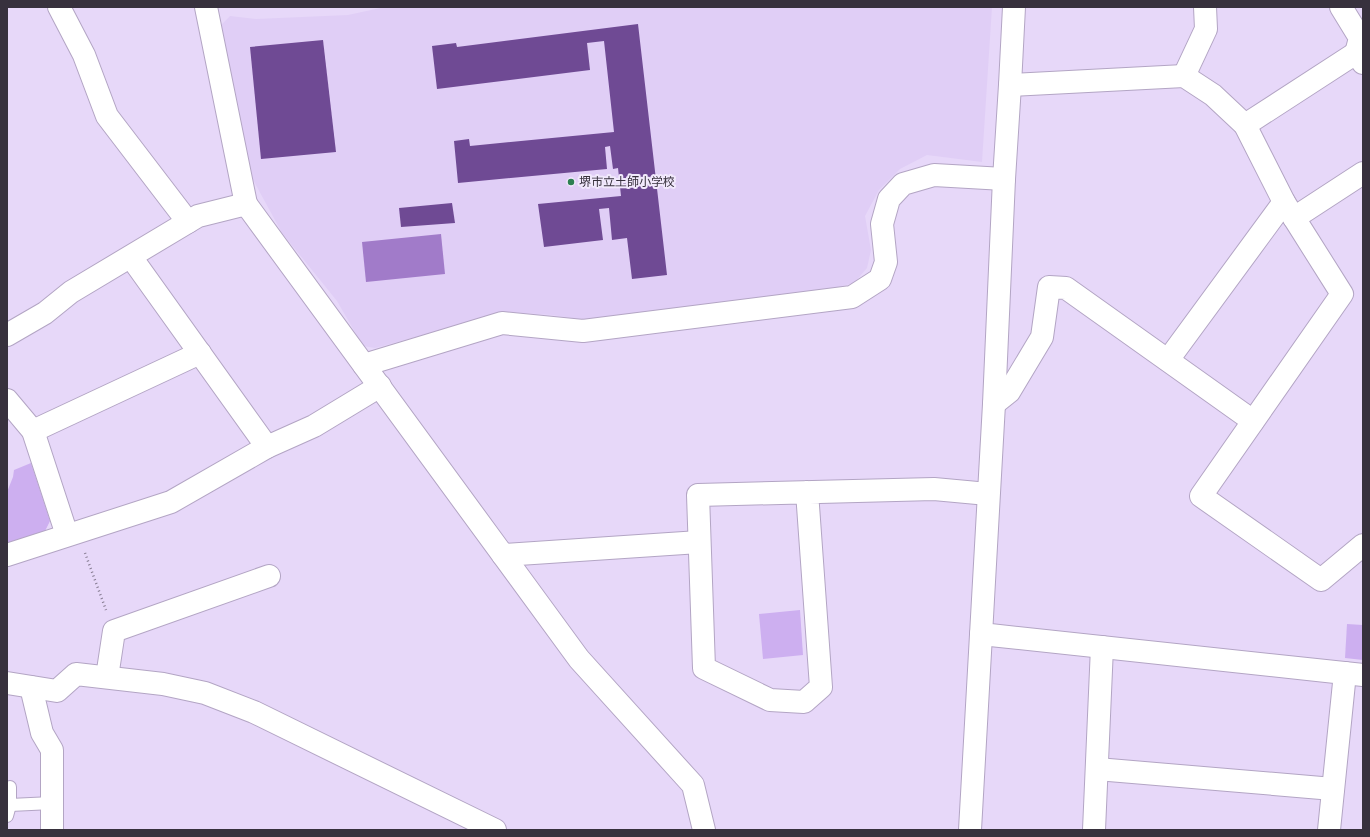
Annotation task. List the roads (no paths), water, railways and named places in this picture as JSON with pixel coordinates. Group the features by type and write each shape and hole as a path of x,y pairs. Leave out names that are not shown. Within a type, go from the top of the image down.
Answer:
{"street":[{"path":"59,7 84,54 107,116 188,222"},
{"path":"206,7 246,204 579,659 693,785 704,830"},
{"path":"970,830 994,404 1004,179 1014,7"},
{"path":"1184,76 1206,29 1205,7"},
{"path":"1245,125 1360,58 1360,38 1341,7"},
{"path":"1010,85 1184,76 1213,95 1245,125 1289,210 1342,294 1201,496 1321,580 1363,545"},
{"path":"1168,360 1289,210 1363,173"},
{"path":"364,365 502,323 583,331 852,297 880,279 886,262 882,224 889,199 903,184 934,175 1004,179"},
{"path":"7,335 45,313 71,292 198,216 246,204"},
{"path":"131,256 267,447"},
{"path":"994,404 1009,392 1042,337 1049,287 1066,288 1253,420"},
{"path":"33,431 200,353"},
{"path":"7,555 171,502 267,447 314,426 380,386"},
{"path":"7,400 33,431 72,534"},
{"path":"808,492 821,687 804,702 770,700 704,668 698,495 934,488 988,494"},
{"path":"503,555 699,542"},
{"path":"107,677 114,631 269,576"},
{"path":"981,634 1354,674 1333,789 1329,830"},
{"path":"1094,830 1102,647"},
{"path":"7,683 57,691 76,674 163,684 206,693 254,712 482,827"},
{"path":"31,687 42,733 52,750 52,830"},
{"path":"1097,769 1333,789"}],"lane":[{"path":"10,787 9,810 52,803"}],"place":[{"name":"堺市立土師小学校","path":"571,182"}]}
